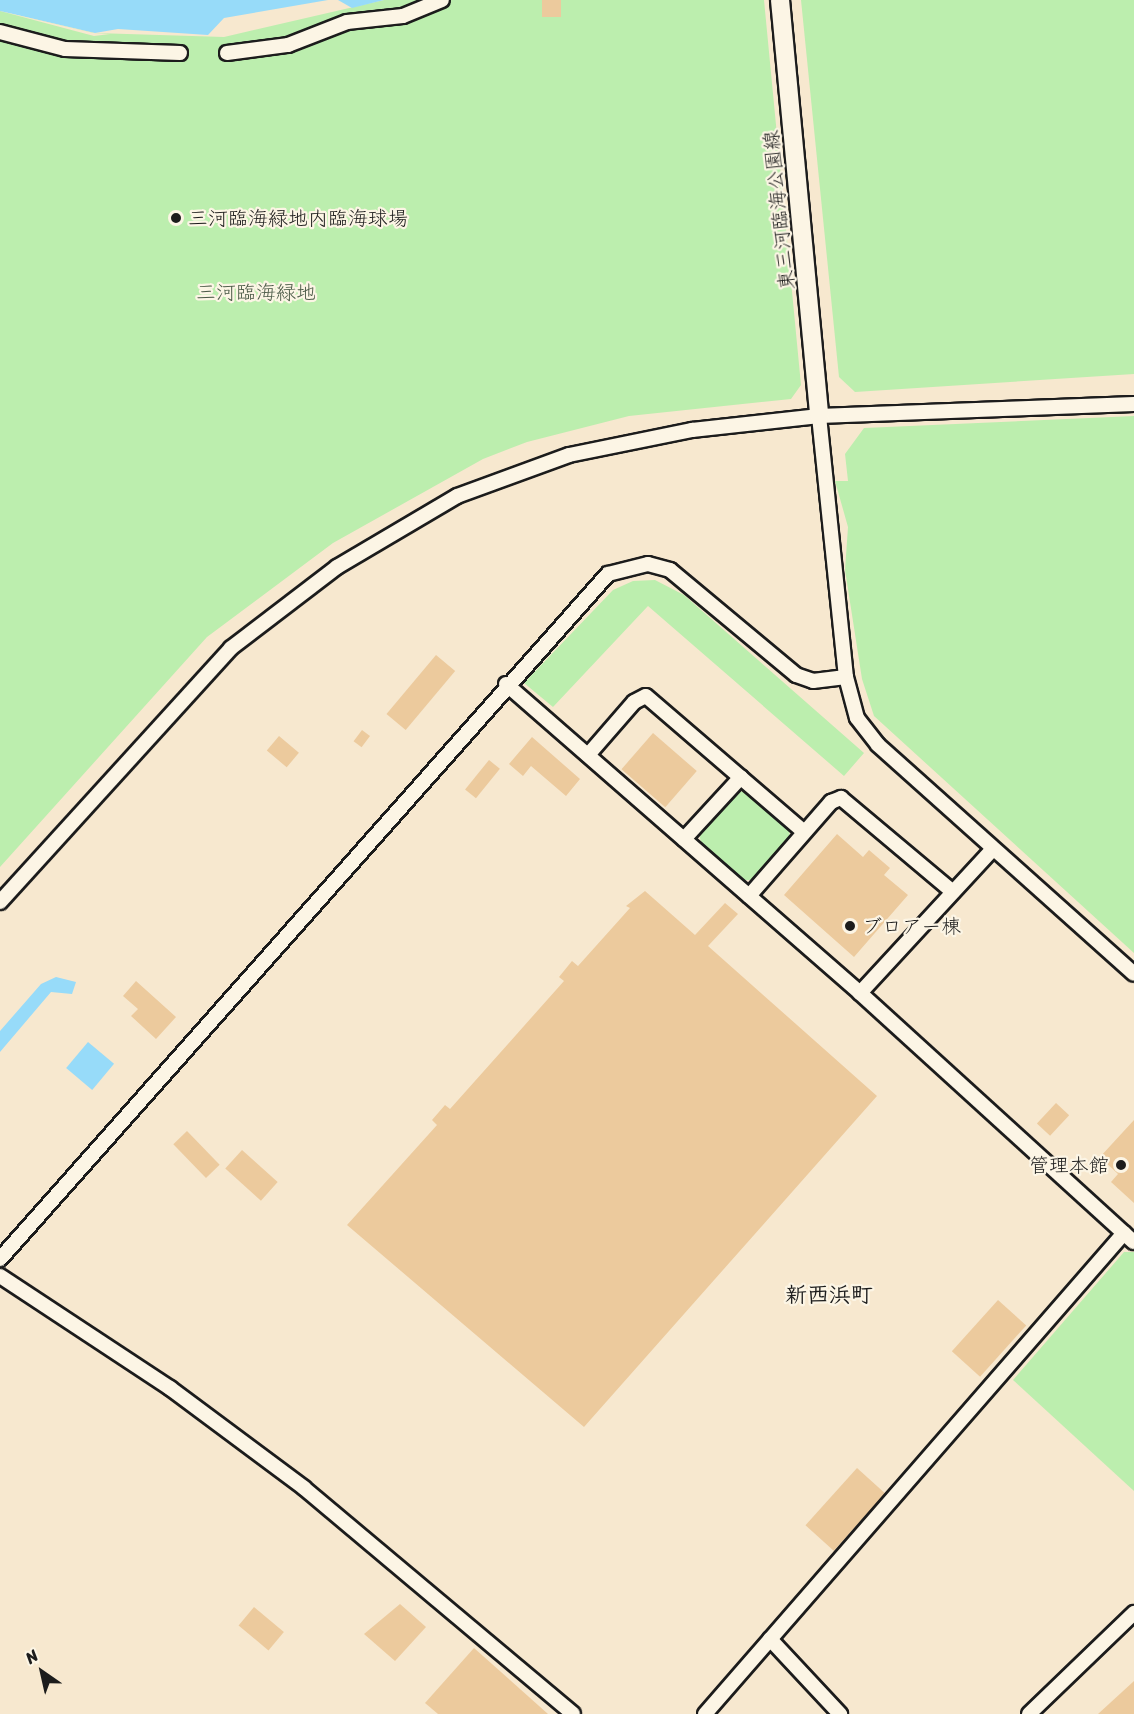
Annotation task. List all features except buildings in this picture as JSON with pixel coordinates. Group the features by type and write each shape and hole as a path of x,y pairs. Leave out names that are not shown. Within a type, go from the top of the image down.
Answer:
{"main road":[{"name":"東三河臨海公園線","path":"780,0 819,416"}],"street":[{"path":"227,53 288,45 347,22 403,16 442,0"},
{"path":"0,32 65,49 180,53"},
{"path":"0,902 231,648 380,540 457,496 569,455 692,430 819,416 1134,404"},
{"path":"819,416 846,677 852,707 870,736 1134,974"},
{"path":"0,1259 506,684 599,582 618,569 648,564 687,580 803,679 846,677"},
{"path":"506,684 860,993 1129,1238 705,1714"},
{"path":"588,755 634,702 646,696 804,832"},
{"path":"684,839 741,777"},
{"path":"749,896 831,802 846,799 952,892"},
{"path":"860,993 993,849"},
{"path":"0,1276 170,1388 304,1488 573,1714"},
{"path":"1029,1714 1134,1613"},
{"path":"770,1639 840,1714"}],"green space":[{"name":"三河臨海緑地","path":"384,0 764,0 801,385 791,399 629,416 527,442 483,459 333,543 207,637 0,867 0,11 95,33 224,37"},
{"path":"801,0 1134,0 1134,374 855,392 839,377"},
{"path":"1134,416 1134,953 874,716 862,679 845,570 848,527 835,481 848,481 845,454 864,428"},
{"path":"655,580 684,595 864,753 844,776 648,606 553,707 524,683 613,590 633,581"},
{"path":"735,791 746,792 789,829 790,840 755,880 743,880 701,843 699,832"},
{"path":"1124,1252 1134,1252 1134,1491 1013,1380"}],"water":[{"path":"0,0 328,0 224,18 208,35 118,29 95,33 0,11"},
{"path":"338,0 384,0 352,8"},
{"path":"56,977 76,982 72,994 51,992 0,1052 0,1031 41,984"},
{"path":"88,1042 114,1064 92,1090 66,1068"}],"pier":[{"path":"0,11 94,33 110,34 94,36"}],"place":[{"name":"三河臨海緑地内臨海球場","path":"176,218"},
{"name":"ブロアー棟","path":"850,926"},
{"name":"管理本館","path":"1121,1165"}],"district":[{"name":"新西浜町","path":"829,1295"}]}
